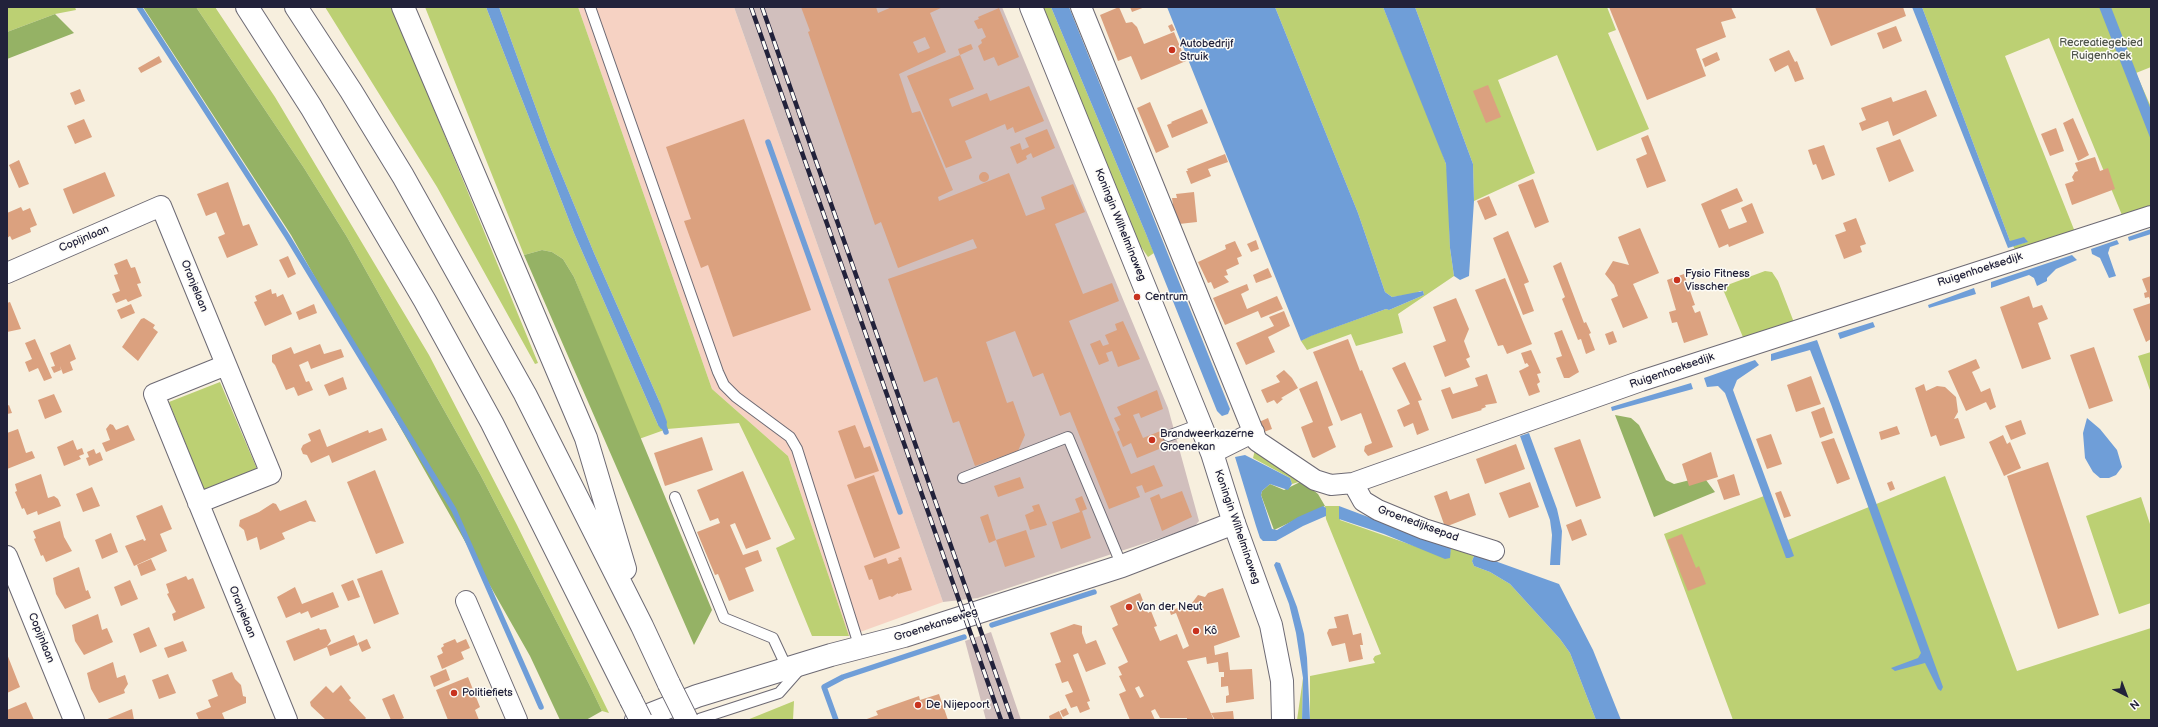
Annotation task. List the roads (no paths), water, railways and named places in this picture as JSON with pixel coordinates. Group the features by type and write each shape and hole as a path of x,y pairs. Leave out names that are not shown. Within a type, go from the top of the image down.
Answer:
{"main road":[{"path":"247,7 316,114 425,301 492,422 634,710 641,720"},
{"path":"296,7 355,98 461,278 525,394 642,626 687,720"},
{"path":"403,7 586,438 642,626"},
{"name":"Koningin Wilhelminaweg","path":"1030,7 1212,453 1234,523 1271,625 1282,681 1283,720"},
{"name":"Groenekanseweg","path":"634,710 697,696 797,665 860,648 1122,566 1234,523"}],"street":[{"path":"1081,7 1254,432 1212,453"},
{"name":"Copijnlaan","path":"7,272 161,206"},
{"name":"Oranjelaan","path":"161,206 271,474 198,503"},
{"name":"Ruigenhoeksedijk","path":"1254,432 1257,441 1315,480 1331,485 1352,483 1649,379 2151,216"},
{"name":"Oranjelaan","path":"226,365 154,394 287,720"},
{"name":"Groenedijksepad","path":"1352,483 1363,501 1378,510 1424,529 1494,551"},
{"name":"Copijnlaan","path":"7,556 74,720"},
{"path":"466,602 517,720"}],"lane":[{"path":"590,7 718,372 724,385 736,397 784,432 798,449 860,648"},
{"path":"1168,436 1200,424"},
{"path":"963,478 1068,437 1122,566"},
{"path":"675,497 724,618 773,638 797,665 779,693 696,720"}],"water":[{"path":"486,7 499,7 549,144 594,253 660,403 667,422 666,428 661,429 658,425 574,233"},
{"path":"1051,7 1069,7 1230,409 1228,414 1222,416 1217,411 1146,234"},
{"path":"1167,7 1275,7 1358,213 1385,292 1392,297 1423,291 1424,295 1389,310 1386,309 1301,341"},
{"path":"1383,7 1415,7 1473,164 1474,201 1469,276 1460,280 1454,276 1450,248 1446,164"},
{"path":"1912,7 1922,7 2010,241 2024,237 2028,242 2008,248"},
{"path":"2099,7 2111,7 2151,110 2151,140"},
{"path":"2151,229 2151,234 2129,241 2128,237"},
{"path":"2117,240 2119,244 2110,247 2108,253 2116,276 2109,278 2100,258 2092,254 2091,249"},
{"path":"2072,255 2077,260 2056,269 2047,278 2047,281 2037,286 2034,278 2029,275 1991,288 1991,282"},
{"path":"1974,288 1976,294 1929,308 1928,305"},
{"path":"1873,322 1875,327 1840,339 1838,333"},
{"path":"1817,340 1943,687 1941,691 1938,689 1925,663 1895,671 1891,668 1918,658 1921,653 1810,350 1771,361 1771,354"},
{"path":"1755,360 1759,365 1737,380 1733,390 1794,556 1789,558 1786,558 1725,393 1718,386 1707,387 1704,378"},
{"path":"1691,383 1693,389 1612,411 1611,407"},
{"path":"2087,418 2100,429 2117,450 2122,467 2116,475 2109,478 2100,478 2093,472 2085,458 2083,433"},
{"path":"1529,433 1557,509 1562,531 1560,565 1550,565 1552,535 1550,520 1520,436"},
{"path":"1245,455 1290,478 1292,484 1288,490 1270,484 1262,491 1261,495 1272,529 1277,530 1298,517 1323,506 1326,508 1326,516 1303,526 1276,541 1263,541 1260,538 1256,526 1235,457"},
{"path":"1339,506 1451,548 1450,558 1445,559 1384,534 1339,519"},
{"path":"1474,556 1481,556 1559,584 1593,650 1621,720 1596,720 1570,653 1560,639 1510,584 1490,572 1474,566 1472,561"},
{"path":"1276,562 1280,563 1297,607 1304,634 1307,658 1310,720 1302,720 1303,678 1296,633 1289,604 1274,565"}],"waterway":[{"path":"139,7 287,236 454,510 541,707"},
{"path":"768,142 900,512"},
{"path":"662,421 666,432"},
{"path":"992,625 1094,592"},
{"path":"836,720 824,687 843,677 964,637"}],"railway":[{"path":"751,7 1001,720"},
{"path":"762,7 1012,720"}],"place":[{"name":"Autobedrijf Struik","path":"1172,50"},
{"name":"Fysio Fitness Visscher","path":"1677,280"},
{"name":"Centrum","path":"1137,297"},
{"name":"Brandweerkazerne Groenekan","path":"1152,440"},
{"name":"Van der Neut","path":"1129,607"},
{"name":"Kô","path":"1196,631"},
{"name":"Politiefiets","path":"454,693"},
{"name":"De Nijepoort","path":"918,705"}],"park label":[{"name":"Recreatiegebied Ruigenhoek","path":"2101,49"}]}
